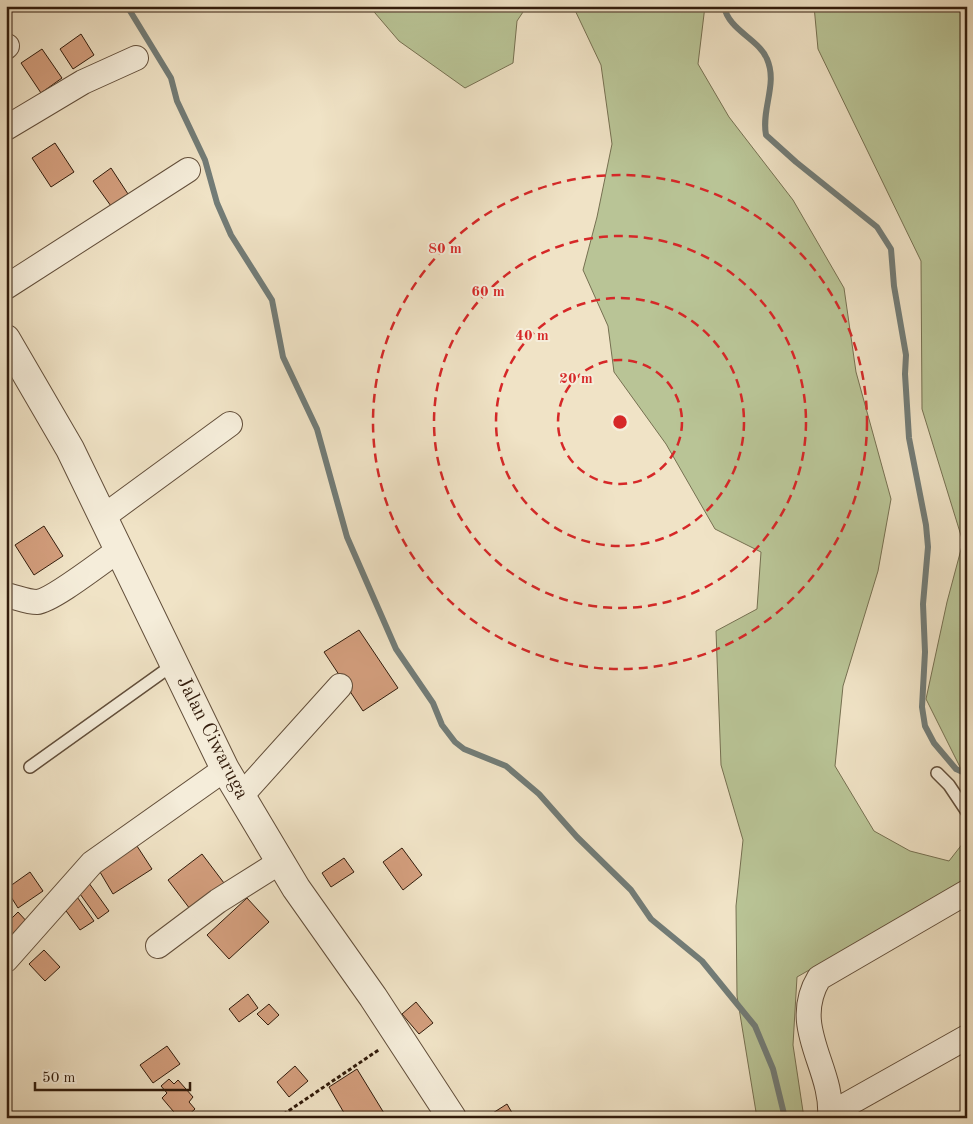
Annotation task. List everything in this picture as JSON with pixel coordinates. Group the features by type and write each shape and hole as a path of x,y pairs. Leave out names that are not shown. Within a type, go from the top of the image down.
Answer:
{"street":[{"path":"6,128 83,82 136,58"},
{"path":"6,287 188,170"},
{"name":"Jalan Ciwaruga","path":"6,339 70,449 225,769 280,862 399,1036 452,1118"},
{"path":"103,517 230,424"},
{"path":"6,595 35,602 43,600 78,579 119,550"},
{"path":"241,796 340,686"},
{"path":"6,960 92,863 225,769"},
{"path":"158,946 218,901 280,862"},
{"path":"967,892 819,978 813,989 807,1013 809,1028 827,1089 830,1116 967,1037"}],"lane":[{"path":"30,767 174,664"},
{"path":"937,773 949,784 967,812"}],"path":[{"path":"278,1118 399,1036"}],"green space":[{"path":"369,6 527,6 517,21 513,63 465,88 399,41"},
{"path":"573,6 705,6 698,64 729,117 793,200 844,288 856,372 891,499 878,571 843,686 835,766 874,831 910,851 949,861 967,838 967,880 797,977 793,1045 804,1118 757,1118 737,996 736,906 743,840 721,765 716,631 757,609 761,552 715,529 666,444 614,372 608,326 583,270 597,217 612,144 601,65"},
{"path":"814,6 967,6 967,781 926,699 947,602 963,542 922,409 921,261 818,49"}],"building":[{"path":"81,34 94,55 73,69 60,49"},
{"path":"42,49 62,78 41,93 21,63"},
{"path":"55,143 74,172 51,187 32,158"},
{"path":"111,168 128,194 111,206 93,181"},
{"path":"44,526 63,556 34,575 15,545"},
{"path":"359,630 398,688 363,711 324,652"},
{"path":"135,843 152,869 113,894 97,867"},
{"path":"402,848 422,875 403,890 383,862"},
{"path":"202,854 224,883 190,909 168,880"},
{"path":"344,858 354,872 331,887 322,873"},
{"path":"30,872 43,891 18,908 6,889"},
{"path":"86,879 109,911 98,919 75,887"},
{"path":"75,894 94,921 80,930 61,904"},
{"path":"247,898 269,922 229,959 207,935"},
{"path":"18,912 30,925 6,945 6,924"},
{"path":"44,950 60,967 45,981 29,964"},
{"path":"248,994 258,1008 239,1022 229,1009"},
{"path":"416,1002 433,1023 419,1034 402,1014"},
{"path":"269,1004 279,1015 268,1025 257,1014"},
{"path":"167,1046 180,1064 153,1083 140,1065"},
{"path":"295,1066 308,1081 289,1097 277,1082"},
{"path":"357,1069 387,1118 347,1118 329,1087"},
{"path":"169,1079 174,1084 178,1080 193,1097 189,1102 195,1109 185,1118 179,1118 162,1098 167,1093 161,1086"},
{"path":"507,1104 515,1118 485,1118"}],"waterway":[{"path":"127,6 171,78 177,101 205,160 217,203 231,235 272,300 283,357 317,429 347,537 396,649 433,703 442,725 455,742 464,749 506,766 539,794 577,837 631,890 651,919 702,961 755,1026 773,1069 785,1118"},
{"path":"724,6 731,22 763,52 770,68 771,78 765,125 766,135 796,162 877,227 891,249 894,286 906,355 905,374 909,438 926,525 928,547 923,604 925,652 922,707 925,726 934,743 956,769 967,774"}]}
